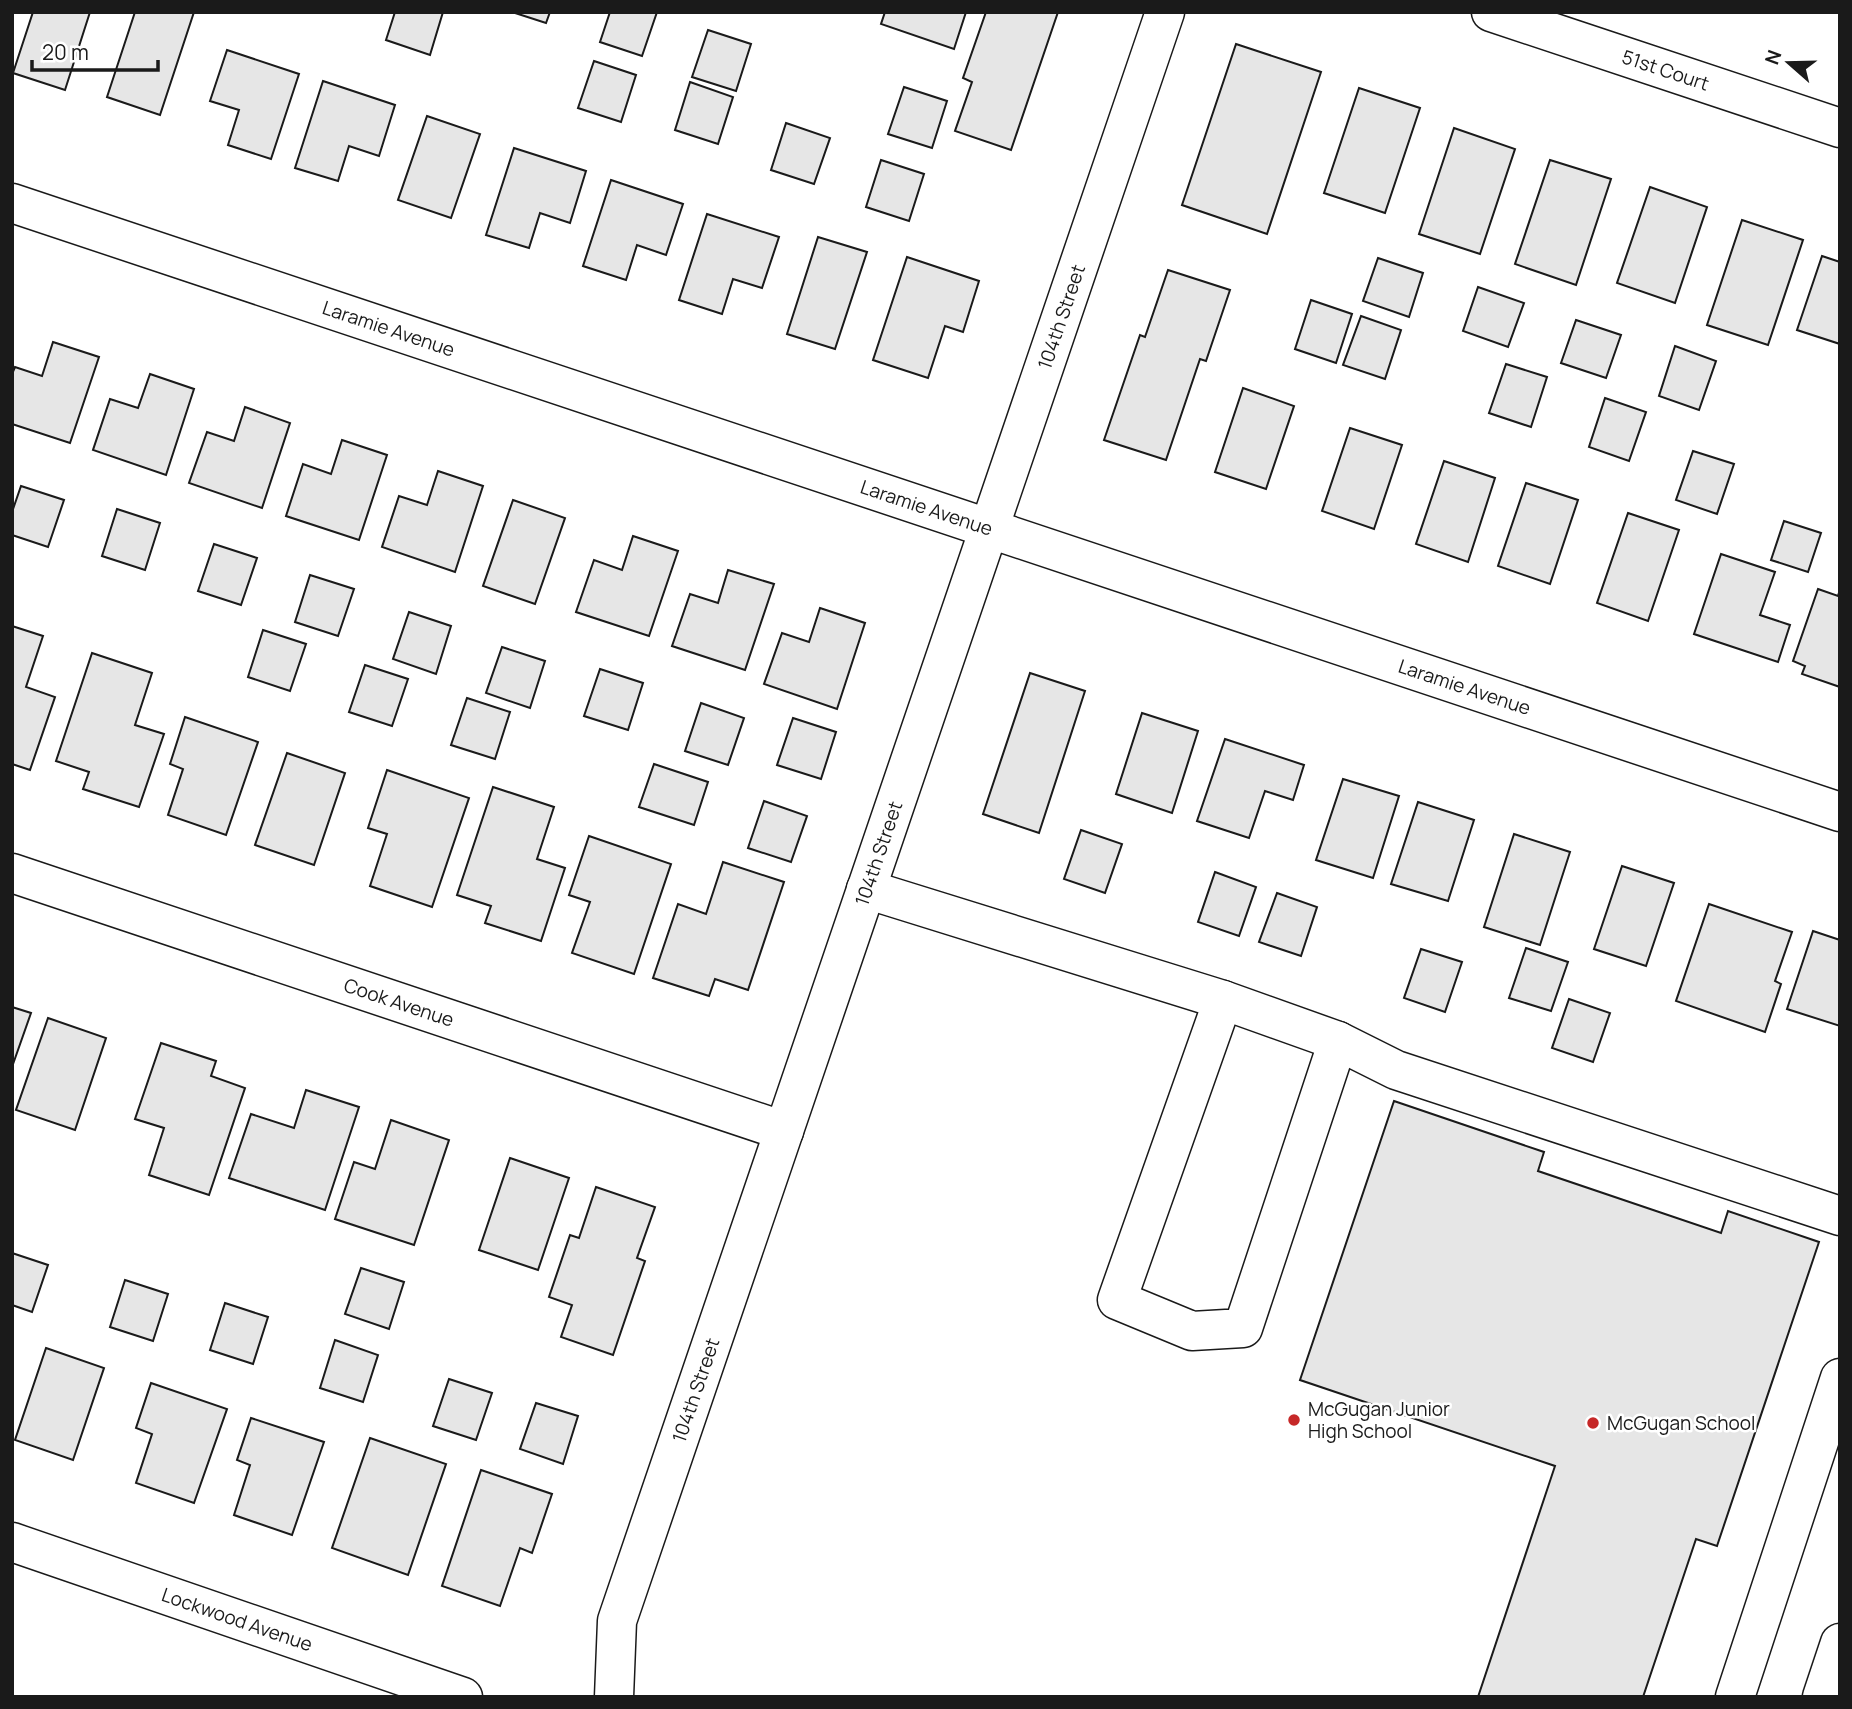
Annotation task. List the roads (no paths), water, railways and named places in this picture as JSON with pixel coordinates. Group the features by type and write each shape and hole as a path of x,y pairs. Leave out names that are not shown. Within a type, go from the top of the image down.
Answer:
{"street":[{"name":"104th Street","path":"614,1697 617,1621 1166,12"},
{"name":"51st Court","path":"1491,12 1840,128"},
{"name":"Laramie Avenue","path":"12,203 1840,812"},
{"name":"Cook Avenue","path":"12,873 784,1132"},
{"path":"866,889 1223,1000 1338,1041 1396,1070 1840,1216"},
{"path":"1223,1000 1117,1300 1192,1332 1243,1328 1338,1041"},
{"path":"1735,1697 1840,1378"},
{"name":"Lockwood Avenue","path":"12,1542 463,1697"},
{"path":"1822,1697 1840,1643"}],"place":[{"name":"McGugan Junior High School","path":"1294,1420"},
{"name":"McGugan School","path":"1593,1423"}]}
